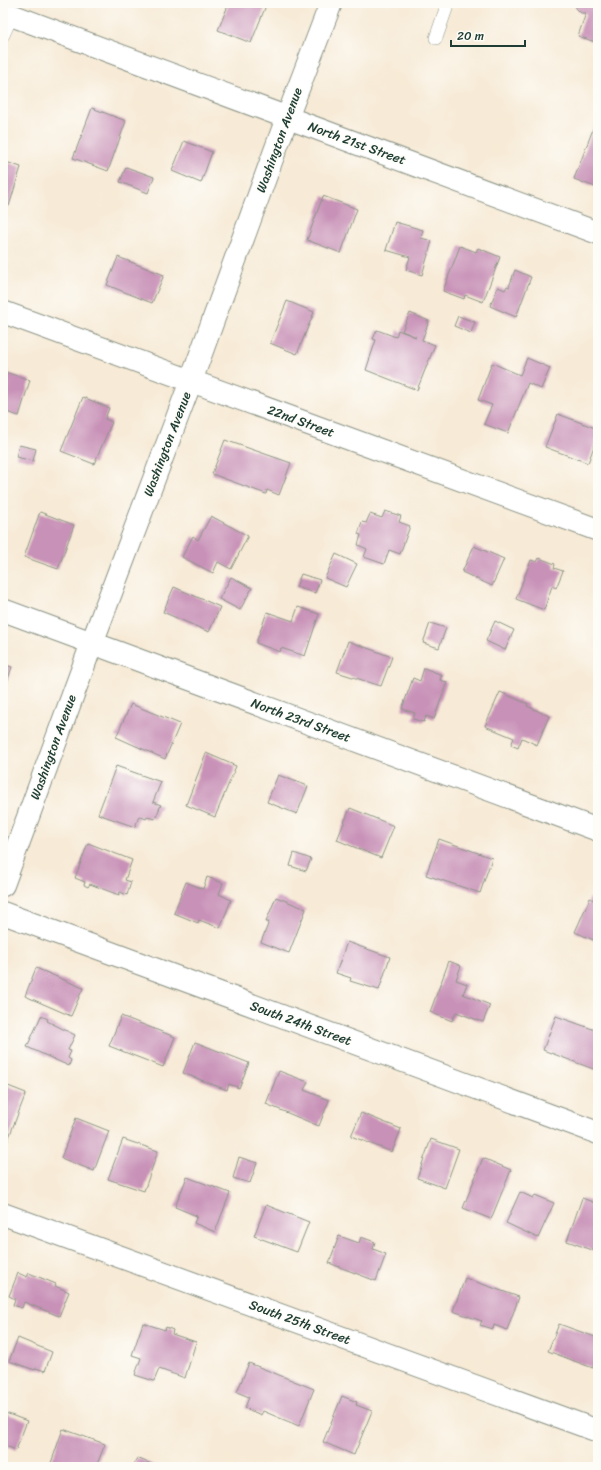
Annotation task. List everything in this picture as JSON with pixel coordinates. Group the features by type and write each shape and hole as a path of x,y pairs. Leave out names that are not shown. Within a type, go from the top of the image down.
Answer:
{"street":[{"name":"Washington Avenue","path":"3,885 92,642 191,381 287,118 331,3"},
{"name":"North 21st Street","path":"7,13 598,233"},
{"name":"22nd Street","path":"3,312 598,530"},
{"name":"North 23rd Street","path":"3,610 598,830"},
{"name":"South 24th Street","path":"3,913 598,1133"},
{"name":"South 25th Street","path":"3,1214 598,1431"}],"lane":[{"path":"436,38 448,3"},
{"path":"3,35 7,13"}],"building":[{"path":"229,3 267,3 251,43 218,30"},
{"path":"575,3 598,3 598,43 578,36 586,13 581,13 576,8"},
{"path":"92,108 126,121 108,171 73,158"},
{"path":"598,116 598,188 574,179"},
{"path":"184,141 212,152 201,183 172,171"},
{"path":"3,161 21,167 9,206 3,204"},
{"path":"126,167 154,177 148,193 120,182"},
{"path":"323,196 357,209 341,253 307,240"},
{"path":"395,222 423,230 421,238 432,241 422,275 406,270 410,257 386,250"},
{"path":"460,246 476,252 478,248 500,257 483,302 465,295 464,299 443,291"},
{"path":"118,257 164,275 152,303 107,285"},
{"path":"515,270 531,277 516,317 490,306 498,287 505,290 507,286 509,287"},
{"path":"287,301 314,312 297,354 270,343"},
{"path":"410,313 429,321 422,340 435,345 417,390 366,370 376,340 373,339 377,330 396,337 398,330 416,337 402,331"},
{"path":"458,316 475,322 471,333 454,326"},
{"path":"527,358 550,368 541,389 528,383 508,433 484,424 492,405 478,400 492,363 520,375"},
{"path":"3,367 6,368 5,372 30,380 19,416 3,411"},
{"path":"83,397 109,408 105,419 112,422 94,464 61,451"},
{"path":"558,414 598,429 598,435 588,463 545,447"},
{"path":"225,440 291,463 279,495 267,490 266,494 212,474"},
{"path":"19,445 36,449 33,461 16,457"},
{"path":"385,511 401,516 399,522 410,526 400,554 389,550 384,564 364,557 367,549 358,545 361,535 358,534 362,522 366,523 370,514 382,518"},
{"path":"40,512 74,525 58,569 24,557"},
{"path":"211,516 248,536 231,569 218,562 213,573 182,557 193,536 198,540"},
{"path":"474,546 504,559 492,586 462,572"},
{"path":"336,554 357,564 346,587 325,578"},
{"path":"539,558 555,564 554,568 563,571 556,588 552,586 544,610 516,599 531,560 537,562"},
{"path":"301,574 320,580 315,593 296,587"},
{"path":"231,577 252,588 240,610 219,599"},
{"path":"174,587 220,607 209,632 163,612"},
{"path":"298,607 319,614 305,656 281,648 280,652 256,643 267,612 293,621"},
{"path":"495,621 514,630 505,650 486,641"},
{"path":"430,623 446,628 439,648 423,643"},
{"path":"348,641 392,657 381,686 337,672"},
{"path":"3,664 12,667 3,693"},
{"path":"424,668 442,675 440,680 447,682 434,719 426,716 424,722 413,719 415,713 402,709 413,678 420,681"},
{"path":"500,692 528,704 527,706 549,716 537,745 522,738 518,748 511,745 514,738 485,726"},
{"path":"131,704 180,724 165,759 116,737"},
{"path":"206,753 236,766 215,817 186,805"},
{"path":"116,766 161,782 153,802 161,805 155,819 147,817 146,819 139,816 135,827 98,814"},
{"path":"278,775 308,786 297,814 267,802"},
{"path":"350,808 394,826 381,858 337,840"},
{"path":"439,839 492,858 480,893 426,875"},
{"path":"88,843 132,860 125,880 131,882 127,895 120,892 119,895 90,884 88,887 84,885 85,882 75,878"},
{"path":"294,853 311,859 306,871 290,866"},
{"path":"207,877 223,883 219,894 231,900 220,928 199,920 198,923 174,913 186,882 203,889"},
{"path":"276,897 306,909 289,953 261,942 269,922 266,922"},
{"path":"590,898 598,902 598,942 575,932"},
{"path":"347,942 390,957 379,990 350,981 351,978 336,973"},
{"path":"449,961 461,966 456,980 467,984 463,994 490,1005 483,1022 456,1012 452,1021 430,1012"},
{"path":"36,968 83,988 71,1016 25,996"},
{"path":"41,1016 48,1019 47,1021 75,1035 68,1050 71,1051 68,1058 71,1060 69,1066 27,1047"},
{"path":"121,1016 175,1037 163,1067 109,1046"},
{"path":"556,1016 598,1031 598,1065 596,1070 543,1050"},
{"path":"195,1042 249,1063 239,1088 229,1084 227,1090 183,1073"},
{"path":"279,1071 308,1082 304,1090 329,1100 319,1126 266,1104"},
{"path":"3,1084 26,1093 6,1145 3,1144"},
{"path":"361,1113 401,1129 392,1152 351,1136"},
{"path":"76,1118 109,1131 94,1171 61,1158"},
{"path":"123,1139 158,1151 144,1191 108,1179"},
{"path":"431,1139 459,1149 445,1188 417,1178"},
{"path":"239,1157 257,1163 250,1183 233,1178"},
{"path":"483,1158 511,1170 491,1219 463,1208"},
{"path":"187,1177 230,1193 215,1232 194,1223 197,1216 175,1207"},
{"path":"520,1192 533,1198 535,1195 554,1203 538,1238 506,1223"},
{"path":"582,1198 598,1204 598,1252 567,1241"},
{"path":"266,1205 309,1222 297,1252 254,1236"},
{"path":"339,1236 359,1243 361,1237 375,1242 373,1249 386,1254 376,1281 329,1263"},
{"path":"18,1273 27,1277 29,1273 56,1284 55,1286 69,1292 59,1316 24,1302 22,1308 13,1305 15,1299 9,1296"},
{"path":"465,1278 519,1297 507,1330 494,1325 493,1329 480,1325 482,1321 453,1311"},
{"path":"143,1323 165,1330 166,1327 173,1330 172,1334 196,1342 185,1378 159,1369 154,1381 135,1375 141,1358 132,1355"},
{"path":"559,1324 598,1338 598,1354 593,1368 548,1351"},
{"path":"18,1338 52,1352 45,1371 36,1368 35,1370 9,1361"},
{"path":"249,1363 314,1389 299,1426 263,1411 261,1415 245,1408 249,1397 237,1392"},
{"path":"342,1396 357,1402 356,1405 372,1411 354,1455 323,1442"},
{"path":"3,1412 27,1421 16,1450 3,1445"},
{"path":"63,1429 105,1444 96,1467 60,1467 51,1463"},
{"path":"137,1458 158,1467 133,1467"}]}
